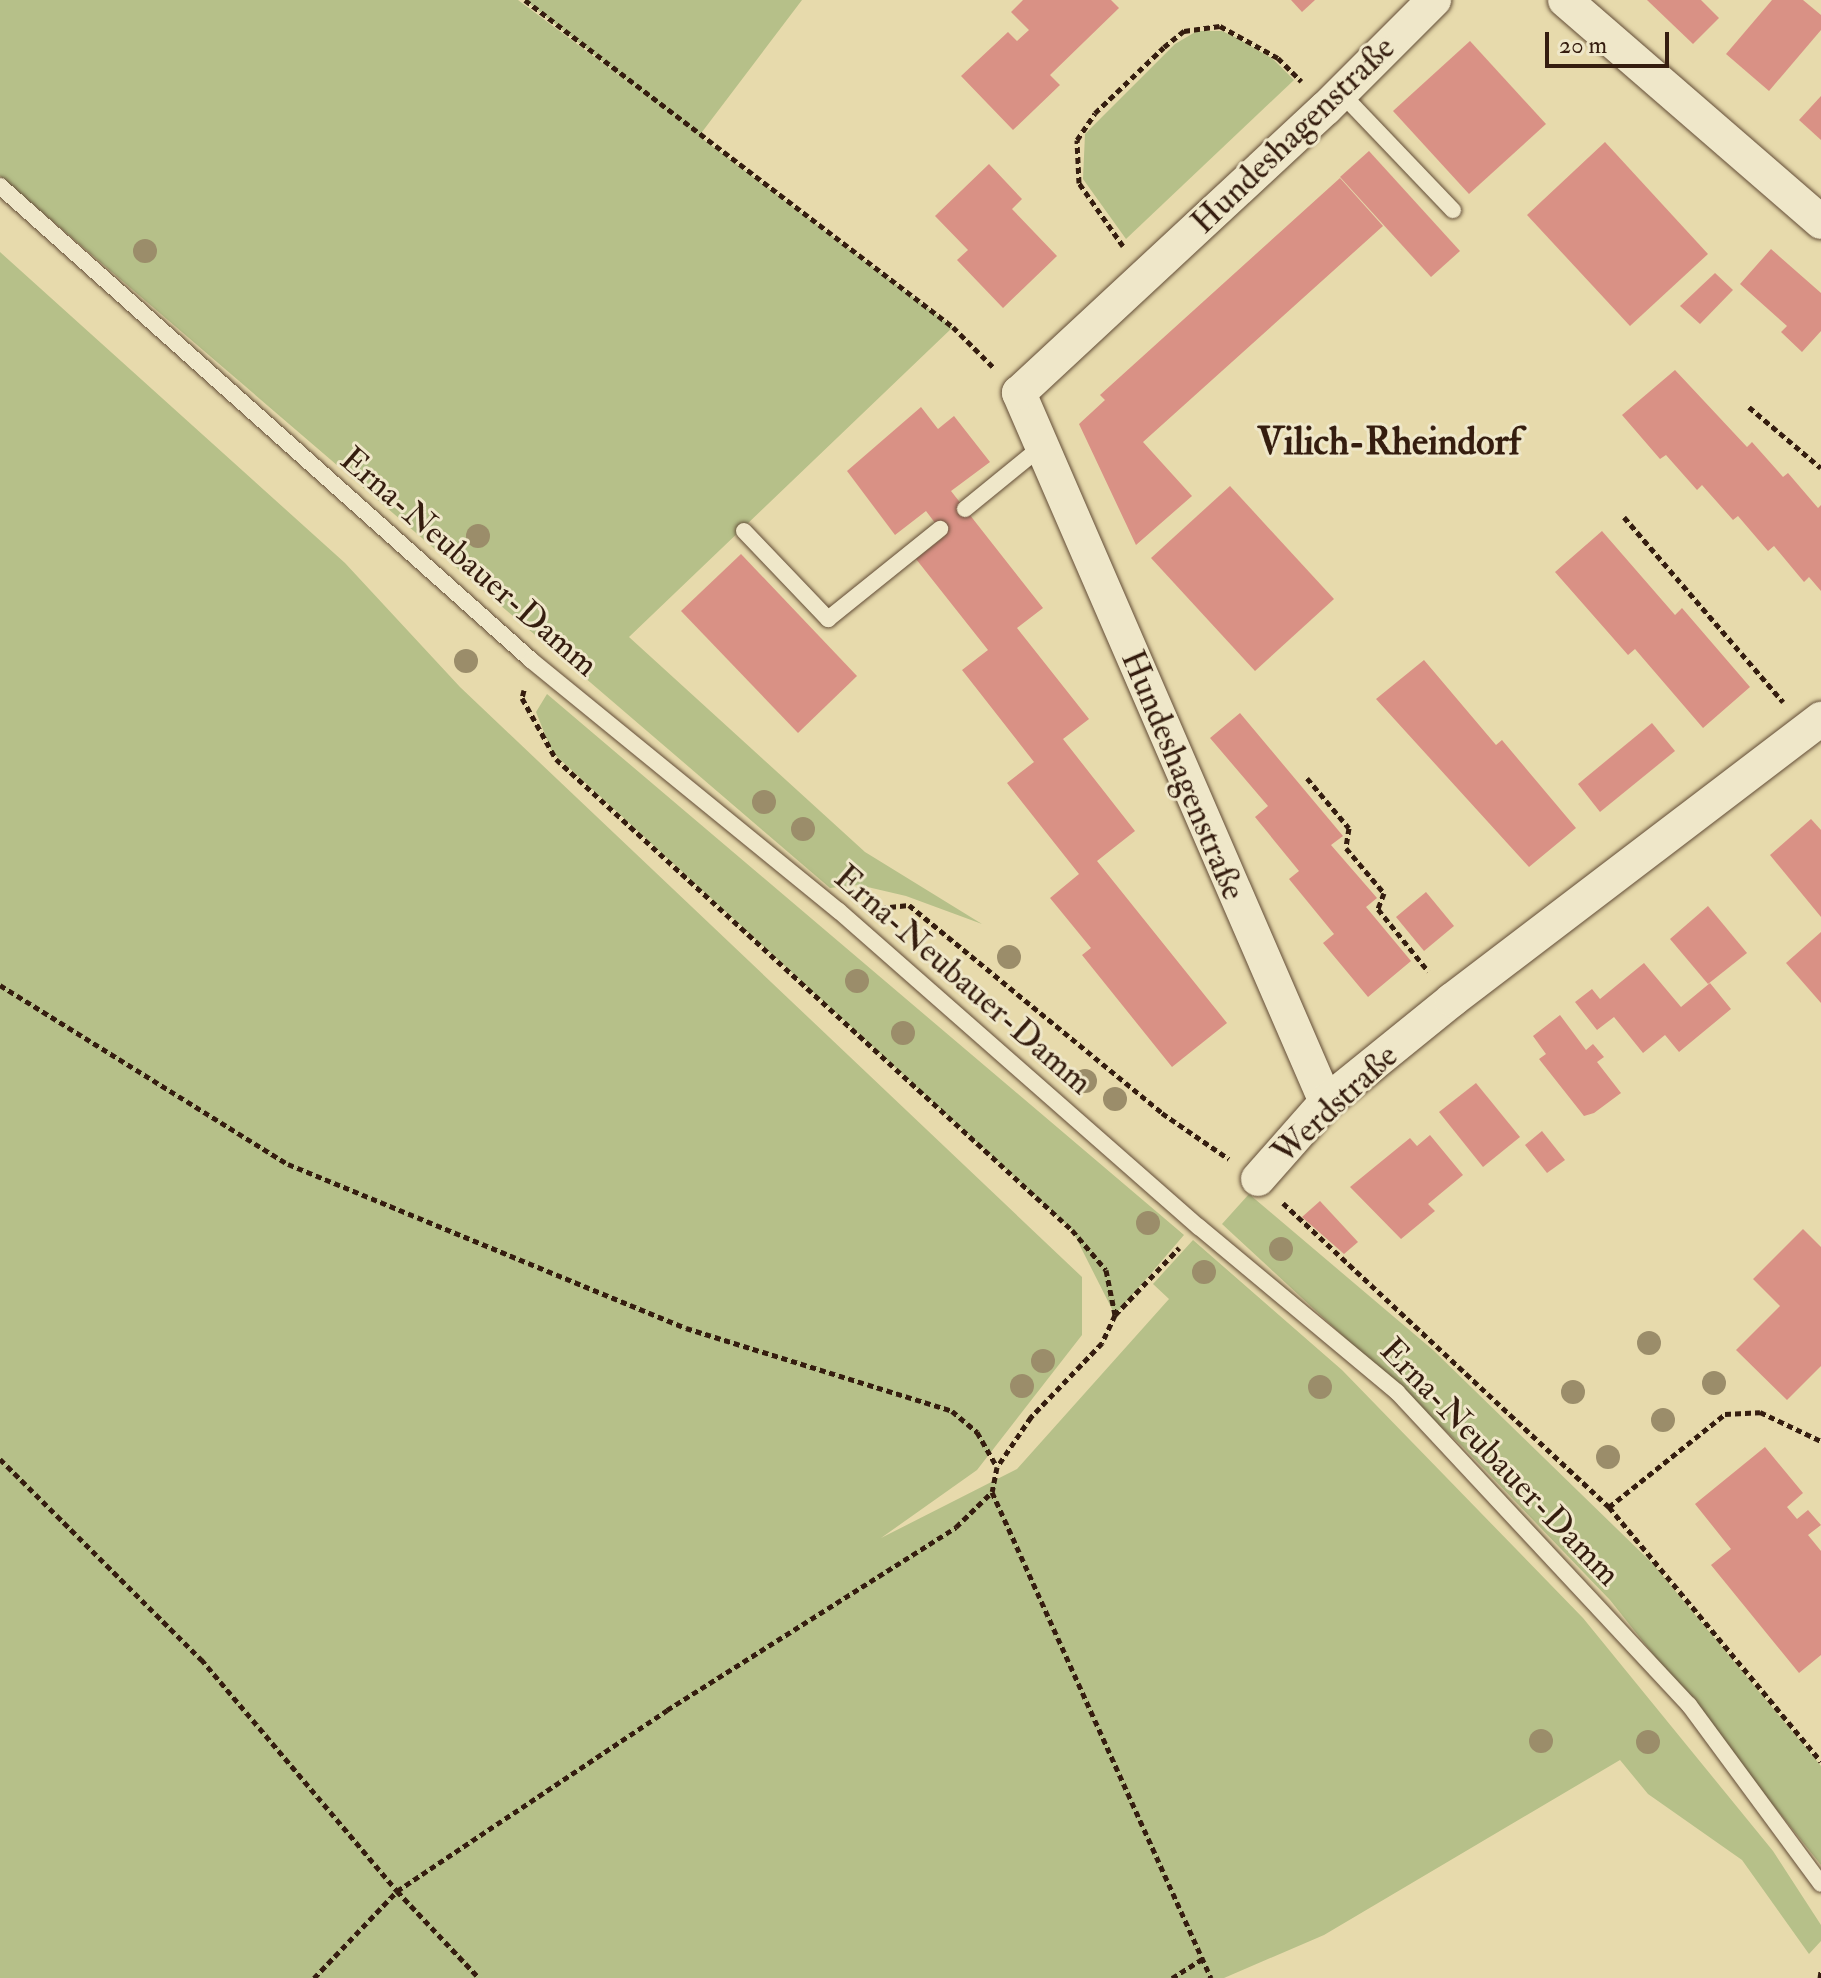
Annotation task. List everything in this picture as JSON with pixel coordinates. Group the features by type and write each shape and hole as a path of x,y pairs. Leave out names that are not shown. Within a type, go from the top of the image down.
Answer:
{"street":[{"name":"Hundeshagenstraße","path":"1326,1102 1019,393 1333,100 1434,0"},
{"path":"1565,0 1821,222"},
{"name":"Werdstraße","path":"1258,1179 1326,1102 1452,1000 1814,724"}],"lane":[{"path":"1333,100 1453,210"},
{"name":"Erna-Neubauer-Damm","path":"0,186 531,660 839,911 1199,1227 1397,1392 1544,1544 1689,1705 1821,1884"},
{"path":"965,509 1041,447"},
{"path":"744,531 828,619 940,529"}],"path":[{"path":"525,0 953,327 1019,393"},
{"path":"1148,273 1087,201 1076,162 1077,140 1095,113 1164,47 1194,28 1232,29 1278,58 1333,100"},
{"path":"1749,407 1821,468"},
{"path":"1624,517 1814,724"},
{"path":"531,660 522,698 556,759 1072,1230 1106,1270 1115,1315"},
{"path":"1307,778 1349,828 1346,848 1384,893 1378,909 1452,1000"},
{"name":"Werdstraße","path":"839,911 909,905 1162,1113 1258,1179"},
{"path":"0,985 288,1164 686,1328 952,1411 977,1432 997,1467"},
{"path":"1258,1179 1609,1507 1821,1761"},
{"path":"314,1978 397,1891 667,1710 956,1527 992,1492 997,1467 1031,1417 1102,1343 1115,1315 1199,1227"},
{"path":"1609,1507 1725,1414 1760,1412 1821,1441"},
{"path":"0,1459 201,1659 397,1891 479,1978"},
{"path":"992,1492 1211,1978"},
{"path":"1172,1978 1202,1959"},
{"path":"1820,1978 1821,1971"}],"green space":[{"path":"0,0 518,0 644,94 525,0 802,0 699,136 953,327 629,637 865,852 982,924 906,896 859,885 830,888 0,176"},
{"path":"1197,31 1222,31 1237,38 1273,59 1294,80 1126,239 1083,179 1085,134 1175,44"},
{"path":"0,252 345,563 460,687 1082,1277 1082,1335 977,1470 881,1538 1017,1469 1169,1299 1153,1284 1193,1240 1342,1370 1583,1618 1773,1851 1821,1925 1821,1941 1809,1954 1742,1860 1648,1794 1620,1760 1324,1935 1224,1978 0,1978"},
{"path":"547,694 1184,1235 1115,1315 1072,1230 552,752 536,712"},
{"path":"1249,1194 1433,1350 1652,1563 1821,1766 1821,1865 1610,1600 1462,1446 1222,1224"}],"building":[{"path":"1023,0 1111,0 1119,8 1050,75 1060,85 1013,130 961,76 1008,32 1017,41 1029,30 1011,12"},
{"path":"1291,0 1315,0 1302,12"},
{"path":"1647,0 1701,0 1719,18 1693,44"},
{"path":"1772,0 1803,0 1821,15 1821,30 1769,91 1726,54"},
{"path":"1470,41 1546,124 1469,194 1393,111"},
{"path":"1821,96 1821,140 1799,120"},
{"path":"1605,142 1708,254 1630,326 1527,215"},
{"path":"1369,151 1460,251 1431,277 1340,177"},
{"path":"989,164 1022,199 1012,209 1057,256 1003,308 957,260 968,250 935,216"},
{"path":"1340,178 1383,226 1143,442 1192,496 1136,545 1079,424 1105,400 1100,395"},
{"path":"1771,249 1821,293 1821,331 1802,352 1781,332 1787,326 1740,284"},
{"path":"1715,273 1733,290 1700,324 1680,306"},
{"path":"1675,370 1747,447 1752,442 1783,477 1788,473 1818,508 1821,505 1821,591 1809,577 1804,582 1774,546 1768,551 1738,516 1733,520 1702,485 1697,490 1666,455 1660,459 1622,415"},
{"path":"921,407 938,429 954,416 990,462 951,491 1043,608 1017,628 1089,719 1063,739 1135,831 1097,861 1227,1023 1172,1067 1082,955 1091,948 1050,898 1079,874 1007,783 1034,762 962,670 988,650 916,559 945,536 926,511 895,535 847,471"},
{"path":"1230,486 1334,599 1255,671 1151,558"},
{"path":"1602,531 1675,615 1682,608 1750,687 1703,728 1635,649 1628,655 1555,572"},
{"path":"741,554 857,676 798,733 681,611"},
{"path":"1424,660 1496,745 1502,740 1576,828 1529,867 1376,699"},
{"path":"1240,713 1343,836 1331,845 1377,898 1366,907 1411,961 1368,997 1323,943 1334,934 1289,879 1299,871 1255,817 1268,806 1210,738"},
{"path":"1652,723 1675,751 1600,812 1578,784"},
{"path":"1811,819 1821,830 1821,917 1770,855"},
{"path":"1426,892 1454,926 1424,951 1396,917"},
{"path":"1708,906 1747,953 1708,984 1670,939"},
{"path":"1821,932 1821,1003 1786,963"},
{"path":"1644,963 1681,1007 1710,983 1731,1009 1679,1052 1665,1035 1643,1053 1614,1017 1597,1030 1575,1002 1592,989 1600,999"},
{"path":"1560,1015 1586,1050 1593,1044 1604,1057 1597,1062 1621,1093 1594,1113 1584,1116 1539,1059 1546,1054 1533,1036"},
{"path":"1476,1083 1520,1137 1483,1167 1439,1112"},
{"path":"1542,1131 1565,1160 1547,1173 1525,1145"},
{"path":"1430,1135 1463,1175 1428,1204 1435,1211 1401,1239 1350,1187 1410,1138 1417,1146"},
{"path":"1320,1201 1358,1242 1344,1254 1302,1217"},
{"path":"1803,1229 1821,1247 1821,1366 1787,1400 1736,1350 1780,1306 1753,1279"},
{"path":"1765,1447 1803,1493 1787,1507 1797,1519 1808,1510 1821,1525 1808,1535 1821,1551 1821,1655 1799,1673 1711,1565 1731,1549 1695,1504"}],"district":[{"name":"Vilich-Rheindorf","path":"1389,443"}]}
